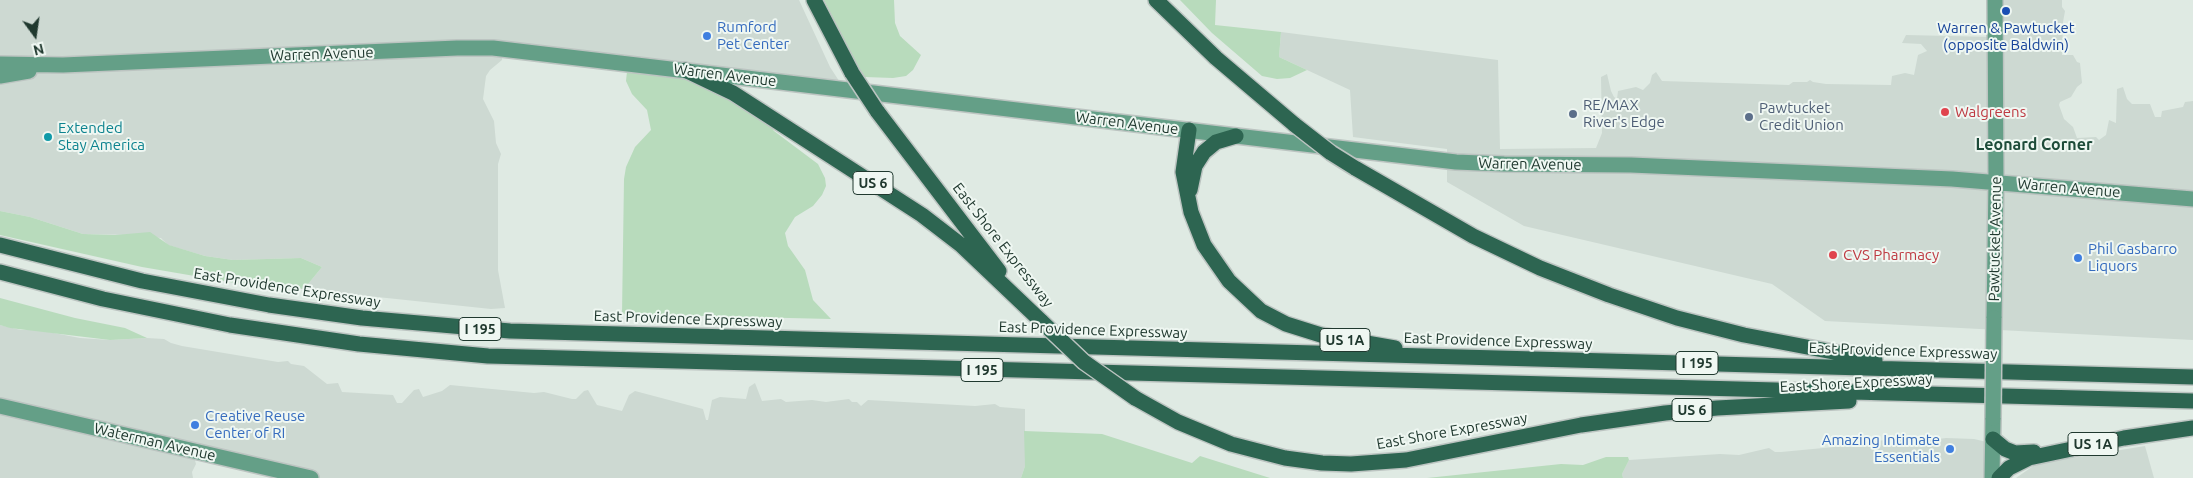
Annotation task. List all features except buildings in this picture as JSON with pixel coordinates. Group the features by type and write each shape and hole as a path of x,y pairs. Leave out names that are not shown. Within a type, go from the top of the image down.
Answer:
{"highway":[{"name":"East Shore Expressway","path":"814,0 852,73 877,111 989,258 1042,322 1084,362 1135,398 1195,430 1249,450 1303,461 1351,464 1406,460 1581,425 1674,412 1717,408 1973,395"},
{"name":"East Shore Expressway","path":"1156,0 1216,58 1331,153 1441,219 1507,253 1556,275 1627,302 1696,323 1752,337 1850,356 1939,370"},
{"name":"US 6","path":"685,70 733,93 922,215 961,245 1042,322"},
{"path":"1189,130 1183,172 1189,204"},
{"name":"US 1A","path":"1236,136 1212,145 1200,156 1193,172 1189,204 1200,237 1213,260 1235,288 1261,311 1286,324 1321,335 1456,357"},
{"name":"East Providence Expressway","path":"0,245 106,273 233,299 334,314 454,327 566,333 2189,376"},
{"name":"I 195","path":"0,272 103,299 230,325 350,342 488,356 2193,402"},
{"name":"US 1A","path":"2000,478 2009,468 2023,460 2135,436 2193,428"},
{"path":"1992,438 2005,449 2015,453 2070,449"}],"main road":[{"name":"Pawtucket Avenue","path":"1992,478 1996,182 1995,0"},
{"name":"Warren Avenue","path":"0,64 63,65 477,48 543,53 1473,163 1631,165 1996,182 2193,199"},
{"name":"Warren Avenue","path":"4,76 63,65"},
{"name":"Waterman Avenue","path":"0,406 311,478"}],"shaded area":[{"path":"0,0 799,0 830,67 843,87 503,51 502,60 486,76 483,99 494,121 496,143 501,154 498,164 498,270 505,308 491,309 330,292 313,292 304,289 322,267 301,258 233,260 205,256 168,245 161,238 132,235 83,234 30,217 0,211"},
{"path":"1995,0 2062,0 2062,7 2065,11 2062,55 2073,55 2077,62 2080,63 2082,83 2071,97 2060,102 2059,105 2064,119 2073,127 2077,138 2096,137 2099,140 2106,135 2109,120 2116,123 2117,89 2123,87 2127,99 2132,104 2150,104 2155,117 2161,117 2162,111 2183,107 2185,102 2193,101 2193,340 1825,321 1772,284 1524,226 1447,182 1447,149 1353,137 1350,90 1279,57 1281,32 1498,60 1500,149 1596,148 1602,133 1601,77 1607,74 1611,91 1617,99 1618,91 1636,87 1643,90 1650,83 1652,75 1656,72 1662,81 1789,85 1793,82 1807,82 1810,80 1826,84 1891,85 1892,76 1905,73 1914,75 1918,55 1927,51 1921,44 1902,43 1906,35 1994,37"},
{"path":"0,325 21,330 38,330 80,338 110,340 164,339 182,346 278,362 288,361 291,364 304,366 327,384 338,383 342,392 393,395 397,403 402,403 414,390 419,389 423,397 442,391 450,385 534,393 544,392 572,399 576,399 584,391 588,390 597,405 622,411 629,395 635,391 703,409 706,420 708,420 712,400 720,397 746,399 749,387 755,383 762,401 781,399 786,402 812,400 826,402 849,399 861,406 868,400 975,406 995,404 1000,407 1025,409 1025,466 1021,478 309,478 192,450 196,464 192,472 193,478 0,478"},
{"path":"1946,438 1974,439 1991,443 1992,478 1623,478 1622,474 1629,460 1720,454 1739,455 1769,448 1775,452 1781,452 1866,444 1871,441"},
{"path":"2145,446 2154,478 2016,478 2036,464"}],"green space":[{"path":"824,0 894,0 895,23 900,36 921,55 913,70 906,76 893,78 865,77 853,58"},
{"path":"1180,0 1216,0 1215,25 1281,32 1279,57 1307,70 1290,78 1277,79 1262,76 1212,33"},
{"path":"628,62 662,65 764,117 774,131 818,164 825,178 826,186 822,195 813,206 795,217 785,233 788,246 805,270 813,300 831,319 622,314 624,179 626,167 635,147 651,130 647,110 632,94 626,81"},
{"path":"0,211 30,217 83,234 115,235 150,232 169,245 205,256 233,260 301,258 322,267 304,289 291,288 290,285 282,291 142,267 0,235"},
{"path":"0,298 75,318 125,328 147,338 110,340 10,328 0,325"},
{"path":"1024,431 1102,434 1192,463 1200,456 1270,478 1021,478 1025,466"},
{"path":"1606,457 1628,457 1629,460 1622,474 1623,478 1427,478 1561,464 1583,465"}],"place":[{"name":"Warren & Pawtucket (opposite Baldwin)","path":"2006,11"},
{"name":"Rumford Pet Center","path":"707,36"},
{"name":"Walgreens","path":"1945,112"},
{"name":"RE/MAX River's Edge","path":"1573,114"},
{"name":"Pawtucket Credit Union","path":"1749,117"},
{"name":"Extended Stay America","path":"48,137"},
{"name":"CVS Pharmacy","path":"1833,255"},
{"name":"Phil Gasbarro Liquors","path":"2078,258"},
{"name":"Creative Reuse Center of RI","path":"195,425"},
{"name":"Amazing Intimate Essentials","path":"1950,449"}],"district":[{"name":"Leonard Corner","path":"2034,145"}]}
